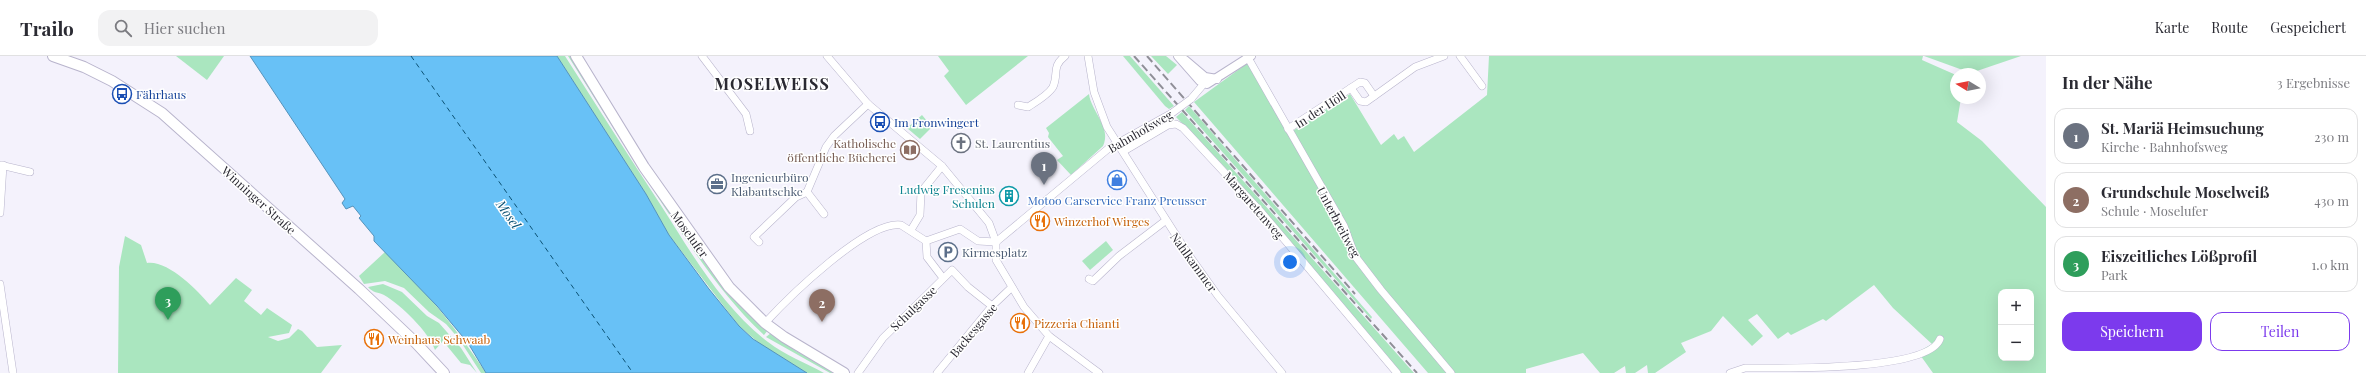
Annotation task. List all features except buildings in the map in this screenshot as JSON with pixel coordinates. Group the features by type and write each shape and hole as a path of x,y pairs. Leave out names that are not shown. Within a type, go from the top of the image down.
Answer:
{"main road":[{"name":"Winninger Straße","path":"53,56 84,67 112,81 162,113 359,289 412,339 444,373"},
{"name":"Moselufer","path":"576,56 644,167 728,287 765,323 784,337 844,373"}],"street":[{"path":"702,56 746,114 750,131"},
{"path":"827,56 868,104 942,166 989,223 996,242 996,260 1011,288 1049,336 1099,373"},
{"path":"1018,105 1028,108 1051,90 1054,85 1056,64 1065,56"},
{"name":"Nahlkammer","path":"1088,56 1094,92 1102,118 1124,151 1165,221 1218,296 1282,373"},
{"name":"In der Höll","path":"1351,88 1361,102 1366,102 1415,66 1444,56"},
{"path":"1460,56 1482,86"},
{"path":"1179,57 1210,84 1249,57"},
{"name":"Unterbreitweg","path":"1249,57 1288,130 1344,226 1356,256 1381,290 1451,373"},
{"name":"Bahnhofsweg","path":"996,242 1109,148 1172,113 1191,99 1205,81"},
{"name":"In der Höll","path":"1288,130 1360,82 1365,83 1374,96"},
{"path":"759,242 754,237 796,197 807,192 826,147 834,136 868,104"},
{"name":"Margaretenweg","path":"1124,151 1168,126 1176,124 1183,128 1262,213 1397,373"},
{"path":"0,213 2,165 30,172"},
{"path":"911,230 920,215 921,192 942,166"},
{"path":"807,192 824,214"},
{"path":"1089,279 1092,282 1119,256 1165,221"},
{"path":"765,323 843,251 890,225 901,225 926,241 960,229 978,241 996,242"},
{"name":"Schulgasse","path":"858,373 883,338 943,278 927,257 926,241"},
{"path":"943,278 952,270 968,287 992,306"},
{"path":"0,284 12,373"},
{"name":"Backesgasse","path":"937,373 992,306 1011,288"},
{"path":"1028,373 1049,336"},
{"path":"1730,373 1745,368 1853,367 1885,362 1916,355 1932,347 1940,339"}],"green space":[{"path":"176,56 224,56 207,80"},
{"path":"557,56 565,56 685,243 723,297 752,328 768,342 788,355 824,373 807,373 761,345 739,326 669,235 646,194"},
{"path":"568,56 572,56 648,177 705,263 740,306 768,330 764,335 736,306 699,258 640,170"},
{"name":"St. Laurentius","path":"938,56 1028,56 966,105 944,76 949,71"},
{"path":"1123,56 1130,56 1174,106 1169,109 1165,106"},
{"path":"1151,56 1166,56 1177,65 1168,74"},
{"path":"1489,56 1923,56 1922,60 1950,72 1950,104 1960,104 1957,122 1982,141 2046,207 2046,373 1933,373 1918,352 1932,344 1893,308 1874,285 1826,321 1823,319 1791,335 1788,332 1778,339 1757,314 1748,320 1763,336 1752,346 1723,316 1711,331 1681,343 1686,352 1655,373 1648,373 1647,365 1635,373 1626,373 1625,366 1614,373 1600,373 1583,353 1526,369 1526,373 1428,373 1194,102 1249,62 1288,134 1350,94 1381,145 1394,134 1398,140 1404,136 1414,152 1487,95"},
{"path":"1924,56 2021,56 1986,68 1957,68"},
{"path":"1089,94 1093,107 1103,126 1105,139 1103,146 1071,175 1057,160 1063,156 1048,137 1049,133 1046,128"},
{"path":"1189,106 1372,317 1371,319 1185,110"},
{"path":"1182,112 1414,373 1401,373 1237,180 1176,117"},
{"path":"922,115 932,127 920,139 907,128"},
{"path":"125,236 141,245 147,263 155,263 164,266 182,277 210,305 236,278 252,290 244,301 261,315 267,308 292,325 289,333 268,337 278,341 289,338 298,329 302,331 317,347 342,345 321,373 118,373 119,267"},
{"path":"1106,241 1113,250 1090,270 1082,261"},
{"path":"385,252 413,280 439,310 486,373 481,373 459,339 446,324 429,312 404,288 385,281 364,284 359,276"},
{"path":"383,284 402,292 427,316 439,323 461,348 477,373 470,365 461,363 443,341 435,350 421,327 406,312 391,299 368,287"},
{"path":"771,333 796,351 837,373 830,373 766,337"}],"water":[{"name":"Mosel","path":"250,56 557,56 646,194 669,235 709,289 739,326 753,339 807,373 486,373 468,343 437,306 374,241 374,236 359,218 361,216 353,206 346,209 342,203 345,199"}],"ferry route":[{"path":"411,56 633,373"}],"railway":[{"path":"1134,56 1417,373"},
{"path":"1147,56 1355,294"}],"place":[{"name":"Fährhaus","path":"122,94"},
{"name":"Im Fronwingert","path":"880,122"},
{"name":"St. Laurentius","path":"961,143"},
{"name":"Katholische öffentliche Bücherei","path":"910,150"},
{"name":"Motoo Carservice Franz Preusser","path":"1117,180"},
{"name":"Ingenieurbüro Klabautschke","path":"717,184"},
{"name":"St. Mariä Heimsuchung","path":"1044,185"},
{"name":"Ludwig Fresenius Schulen","path":"1009,196"},
{"name":"Winzerhof Wirges","path":"1040,221"},
{"name":"Kirmesplatz","path":"948,252"},
{"name":"Eiszeitliches Lößprofil","path":"168,320"},
{"name":"Grundschule Moselweiß","path":"822,322"},
{"name":"Pizzeria Chianti","path":"1020,323"},
{"name":"Weinhaus Schwaab","path":"374,339"}],"district":[{"name":"MOSELWEISS","path":"772,83"}]}
